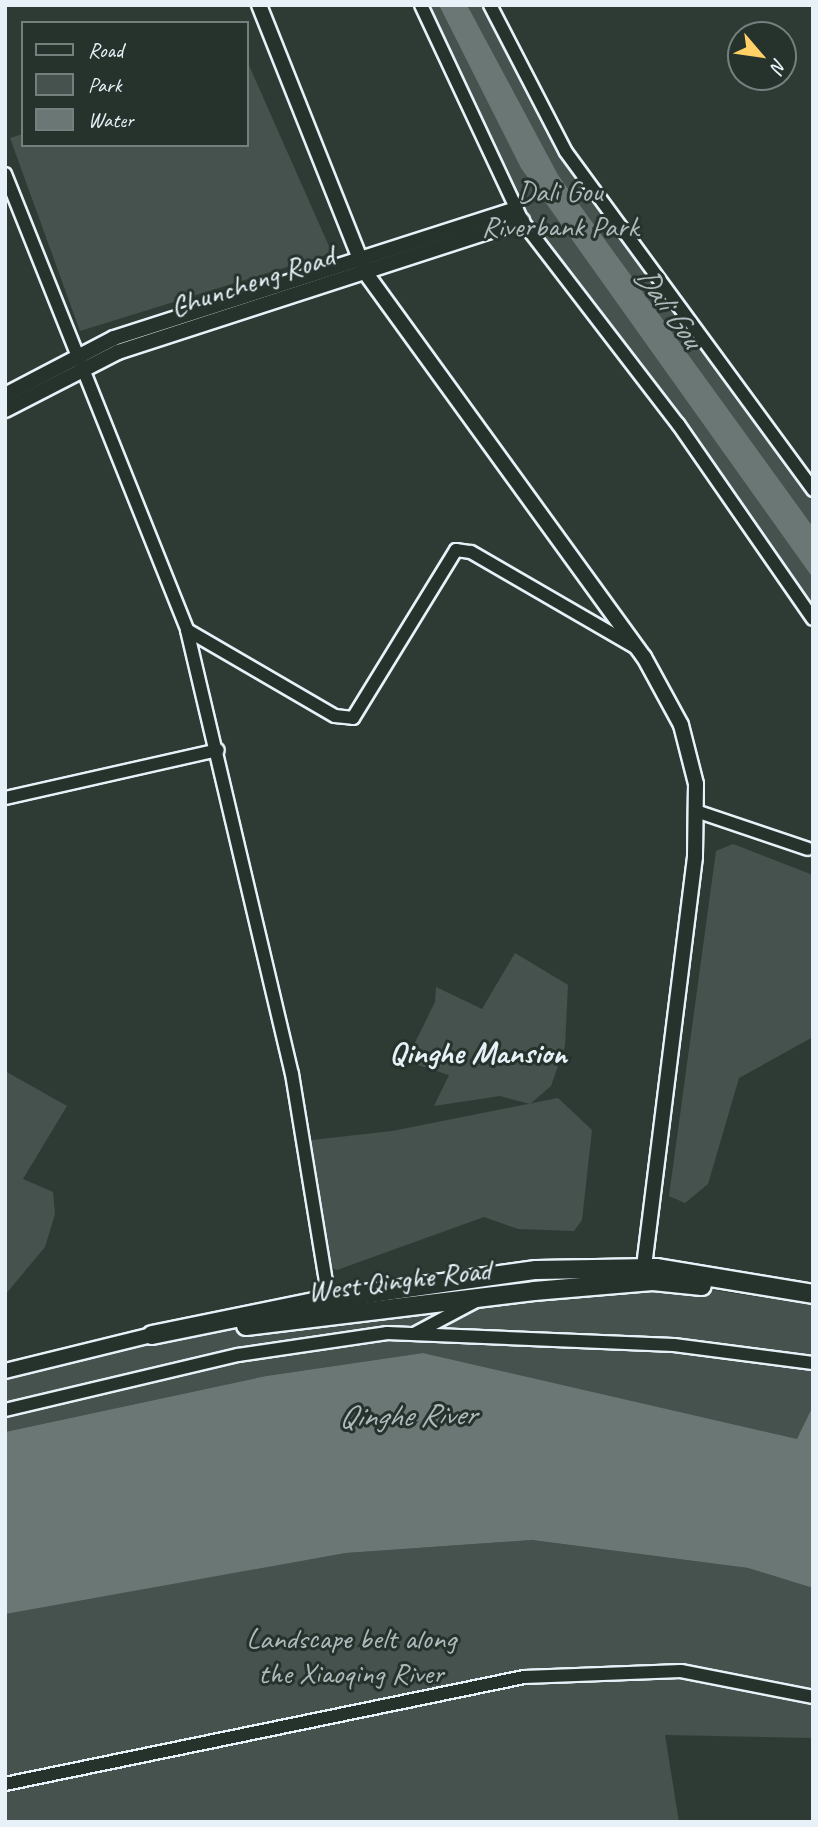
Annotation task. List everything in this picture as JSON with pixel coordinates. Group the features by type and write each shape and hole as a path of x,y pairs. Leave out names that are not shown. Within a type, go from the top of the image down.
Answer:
{"main road":[{"path":"152,1335 329,1299 536,1270 646,1277 813,1294"},
{"path":"646,1277 813,1305"},
{"name":"West Qinghe Road","path":"152,1335 646,1277"}],"street":[{"path":"259,5 362,265 639,650 681,725 696,811 695,857 646,1277"},
{"path":"421,5 519,215 678,424 813,619"},
{"path":"490,5 514,62 566,152 813,490"},
{"path":"5,174 77,363 187,630 218,750 292,1074 329,1299"},
{"name":"Chuncheng Road","path":"5,395 77,363 362,265 519,215"},
{"name":"Chuncheng Road","path":"5,410 77,363"},
{"path":"187,630 335,716 353,718 456,551 471,552 639,650"},
{"path":"5,798 218,750"},
{"path":"696,811 811,847"},
{"path":"416,1333 481,1298"},
{"path":"5,1410 238,1354 416,1333 674,1345 813,1363"},
{"path":"5,1371 152,1335"},
{"path":"5,1784 524,1677 681,1671 813,1697"}],"green space":[{"name":"Dali Gou Riverbank Park","path":"421,5 490,5 566,152 813,490 813,619 678,424 529,232"},
{"path":"248,63 332,253 80,331 10,138 21,135 21,147 248,147"},
{"path":"733,844 813,875 813,1037 739,1078 708,1184 685,1203 669,1196 716,851"},
{"path":"515,953 568,985 565,1046 551,1086 530,1104 500,1096 434,1106 449,1075 406,1061 435,1002 436,987 482,1009"},
{"path":"5,1071 67,1106 23,1179 53,1192 55,1214 45,1247 5,1295"},
{"path":"558,1098 592,1130 582,1220 574,1231 518,1229 484,1217 337,1270 323,1265 303,1141 392,1131"},
{"path":"653,1281 813,1305 813,1444 423,1353 266,1376 5,1432 5,1371 152,1335"},
{"name":"Landscape belt along the Xiaoqing River","path":"532,1540 748,1568 813,1588 813,1738 665,1735 679,1822 5,1822 5,1613 346,1553"}],"water":[{"path":"439,5 467,5 558,175 813,527 813,578 521,168"},
{"name":"Qinghe River","path":"423,1353 797,1439 813,1406 813,1588 748,1568 532,1540 346,1553 5,1614 5,1432 266,1376"}],"district":[{"name":"Qinghe Mansion","path":"478,1053"}],"water label":[{"name":"Dali Gou","path":"668,307"}]}
